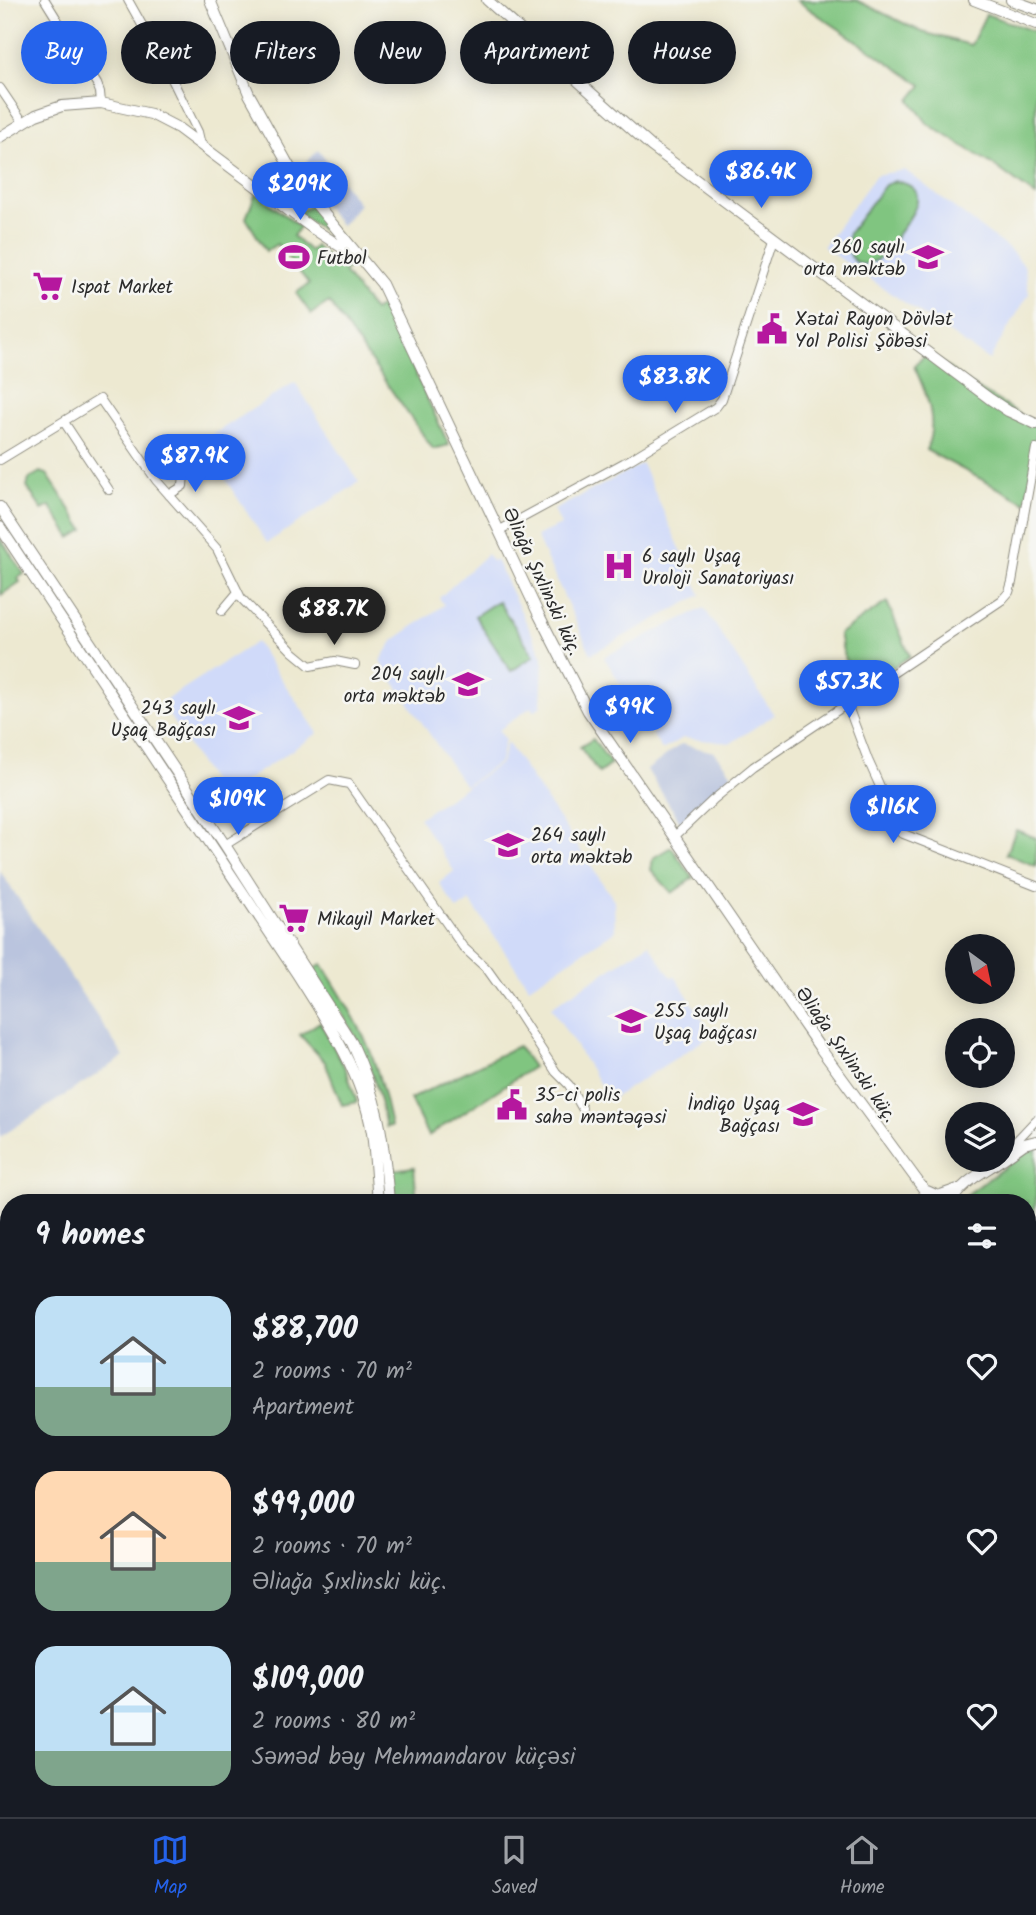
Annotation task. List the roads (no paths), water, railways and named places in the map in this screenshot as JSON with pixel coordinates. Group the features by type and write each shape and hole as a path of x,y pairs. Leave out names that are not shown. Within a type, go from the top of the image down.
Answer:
{"main road":[{"name":"Əliağa Şıxlinski küç.","path":"210,0 249,94 289,166 311,198 382,284 581,699 820,1048 926,1194"},
{"path":"487,0 652,147 1003,409 1036,424"},
{"path":"974,0 1036,24"},
{"path":"1011,0 1036,9"},
{"path":"0,136 23,122 62,106 101,103 151,114 177,128 280,205 363,261"},
{"path":"280,205 297,207 311,198"},
{"path":"0,507 336,1015 365,1069 383,1132 388,1194"},
{"path":"0,527 343,1049 356,1074 372,1133 377,1194"},
{"path":"1015,1150 1036,1138"},
{"path":"956,1194 983,1172"},
{"path":"918,1184 933,1194"},
{"path":"948,1194 967,1184"}],"street":[{"path":"45,0 97,84 101,103"},
{"path":"128,0 164,63 198,132 201,145"},
{"path":"0,88 23,122"},
{"path":"500,530 631,460 716,407 722,399 774,239"},
{"path":"0,460 100,399 169,495 217,549 238,592 304,663 318,666 335,661 355,665"},
{"path":"64,422 109,490"},
{"path":"674,836 741,776 990,609 1009,592 1036,448"},
{"path":"169,495 183,486 184,474"},
{"path":"222,611 238,592"},
{"path":"847,704 868,760 901,833 1036,886"},
{"path":"225,845 329,780 349,784 463,947 486,970 512,1004 582,1108"},
{"path":"1015,1143 1036,1120"}],"place":[{"name":"Futbol","path":"294,257"},
{"name":"260 saylı orta məktəb","path":"928,257"},
{"name":"Ispat Market","path":"48,286"},
{"name":"Xətai Rayon Dövlət Yol Polisi Şöbəsi","path":"772,329"},
{"name":"6 saylı Uşaq Uroloji Sanatoriyası","path":"619,566"},
{"name":"204 saylı orta məktəb","path":"468,684"},
{"name":"243 saylı Uşaq Bağçası","path":"239,718"},
{"name":"264 saylı orta məktəb","path":"508,845"},
{"name":"Mikayil Market","path":"294,918"},
{"name":"255 saylı Uşaq bağçası","path":"631,1021"},
{"name":"35-ci polis sahə məntəqəsi","path":"512,1105"},
{"name":"İndiqo Uşaq Bağçası","path":"803,1114"}]}
